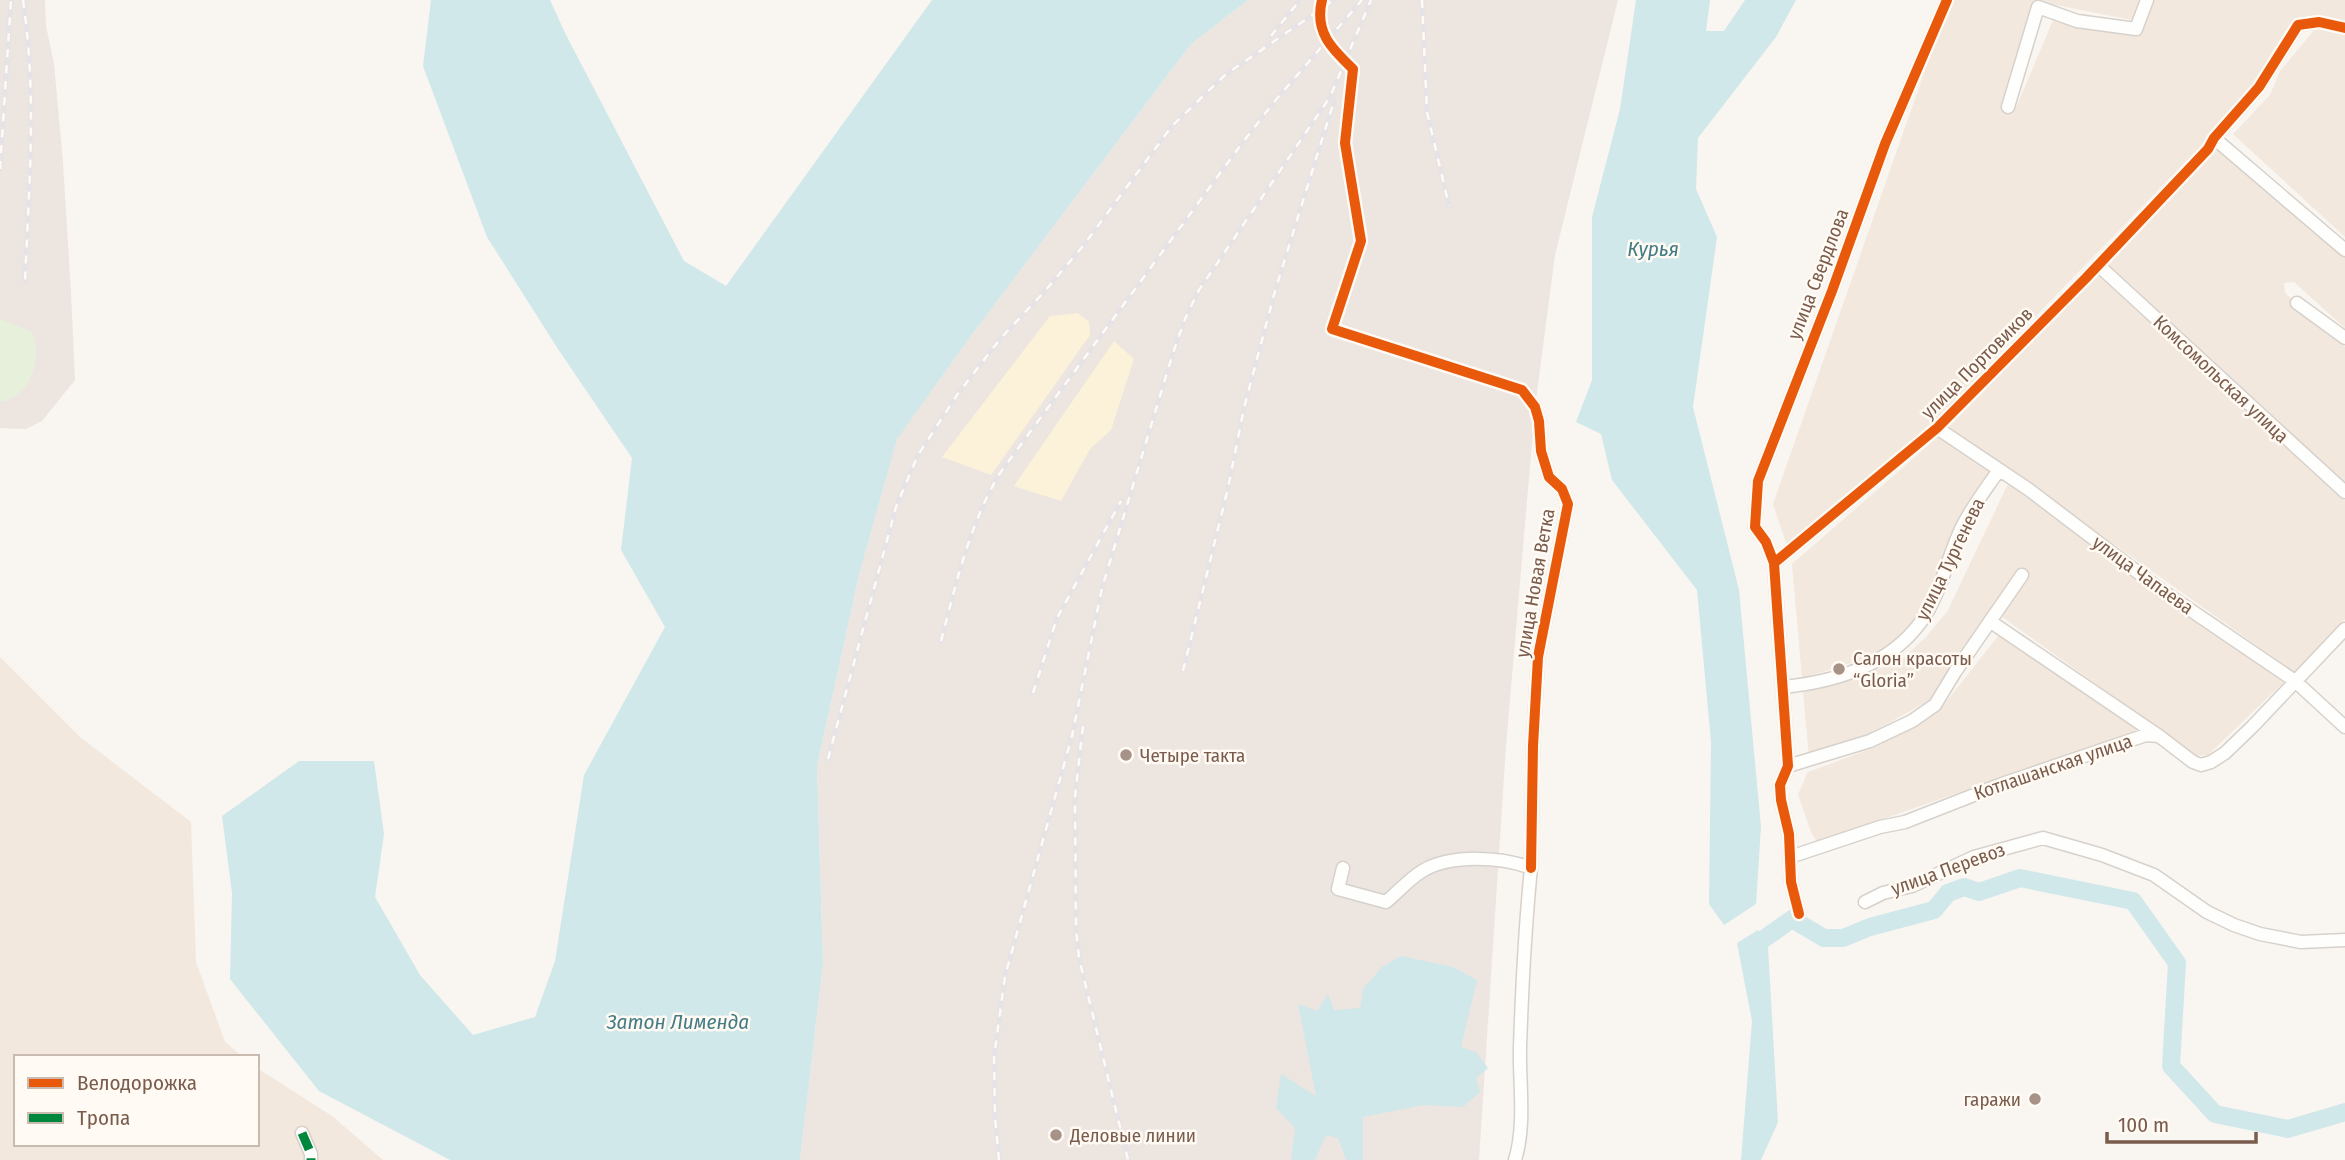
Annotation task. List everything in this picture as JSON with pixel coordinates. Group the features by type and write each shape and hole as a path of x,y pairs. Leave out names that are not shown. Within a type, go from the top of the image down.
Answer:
{"street":[{"name":"улица Новая Ветка","path":"1322,0 1319,24 1336,51 1353,69 1345,143 1361,241 1332,328 1522,390 1535,407 1541,451 1549,477 1562,489 1568,504 1538,657 1531,868 1522,985 1521,1102 1515,1160"},
{"name":"улица Свердлова","path":"1774,563 1766,542 1755,527 1758,481 1832,291 1885,144 1947,0"},
{"path":"2008,107 2038,7 2077,22 2136,29 2147,0"},
{"name":"улица Портовиков","path":"1774,563 1937,428 2098,265 2208,149 2214,138 2259,87 2298,25 2319,22 2345,28"},
{"path":"2214,138 2345,250"},
{"name":"Комсомольская улица","path":"2098,265 2345,492"},
{"path":"2297,303 2345,338"},
{"name":"улица Чапаева","path":"1937,428 2028,489 2161,590 2295,681 2345,727"},
{"name":"улица Тургенева","path":"1783,687 1816,684 1892,653 1921,622 1935,595 1961,529 1999,470"},
{"path":"1774,563 1788,766 1780,785 1781,800 1788,834 1791,883 1799,914"},
{"path":"1788,766 1870,741 1912,721 1935,705 2022,575"},
{"path":"1992,622 2158,736"},
{"name":"Котлашанская улица","path":"1790,857 1880,827 1905,822 2002,784 2146,735 2158,736 2193,762 2201,765 2211,762 2244,735 2345,629"},
{"name":"улица Перевоз","path":"1865,902 1883,893 1912,886 1974,857 2043,838 2102,855 2154,875 2207,912 2260,934 2301,943 2345,940"},
{"path":"1343,868 1338,890 1386,902 1424,870 1459,860 1490,860 1531,868"},
{"path":"302,1132 311,1160"}],"shaded area":[{"path":"0,0 45,0 63,162 71,293 75,380 42,421 26,429 0,428"},
{"path":"1248,0 1618,0 1555,255 1535,407 1506,746 1479,1160 800,1160 823,964 817,766 859,575 897,438 1191,44"},
{"path":"1953,0 2139,0 2132,20 2046,3 2004,112 2015,110 2054,18 2142,33 2153,0 2345,0 2345,237 2233,134 2270,95 2280,71 2316,28 2308,18 2258,87 1932,423 1788,549 1773,504 1929,59"},
{"path":"2223,144 2345,255 2345,328 2294,282 2284,283 2285,293 2345,347 2345,482 2108,265"},
{"path":"2098,275 2345,501 2345,619 2294,672 1949,427"},
{"path":"1938,437 1996,476 1934,605 1891,651 1802,678 1792,564"},
{"path":"2008,484 2284,682 2208,755 2197,756 1991,609 1930,700 1867,735 1809,756 1803,692 1898,663 1925,638 1947,612"},
{"path":"2002,631 2138,730 1817,842 1798,794 1808,772 1873,748 1939,711"},
{"path":"0,657 80,737 191,822 196,962 225,1042 241,1055 14,1055 14,1146 259,1146 259,1069 332,1116 383,1160 0,1160"}],"green space":[{"path":"0,319 32,332 36,354 35,365 27,385 11,399 0,402"}],"sand":[{"path":"1078,313 1089,322 1090,335 991,475 942,457 1050,316"},
{"path":"1114,341 1134,359 1111,430 1090,449 1061,501 1014,486"}],"water":[{"name":"Затон Лименда","path":"431,0 550,0 684,261 726,286 932,0 1248,0 1191,44 970,337 897,439 859,575 817,766 823,964 800,1160 450,1160 319,1091 230,979 232,893 222,816 299,761 374,761 384,834 375,897 420,975 473,1035 535,1017 555,961 584,775 665,627 621,550 632,458 487,237 423,66"},
{"name":"Курья","path":"1636,0 1710,0 1706,31 1724,31 1745,0 1796,0 1776,37 1698,138 1696,189 1717,237 1693,407 1739,590 1761,827 1756,904 1724,925 1709,904 1711,742 1697,590 1612,480 1601,434 1576,422 1592,380 1592,217 1620,109"},
{"path":"1758,930 1768,947 1778,1122 1761,1160 1741,1160 1752,1021 1737,943"},
{"path":"1401,956 1453,967 1477,980 1461,1047 1476,1052 1488,1068 1476,1078 1480,1092 1463,1107 1424,1105 1363,1117 1363,1160 1346,1160 1338,1138 1326,1135 1315,1160 1291,1160 1295,1128 1276,1108 1281,1074 1316,1096 1298,1004 1317,1011 1328,994 1334,1010 1360,1008 1363,989 1382,967"}],"waterway":[{"path":"1759,959 1758,943 1792,919 1824,938 1843,938 1870,927 1934,910 1948,893 1964,887 1979,892 2020,878 2133,901 2177,963 2171,1066 2215,1114 2288,1129 2345,1112"}],"railway":[{"path":"0,169 11,0"},
{"path":"23,0 31,105 25,281"},
{"path":"1271,36 1300,0"},
{"path":"828,759 896,507 918,455 957,395 1000,339 1083,246 1172,126 1225,75 1334,0"},
{"path":"941,641 972,534 1000,473 1240,146 1274,102 1362,0"},
{"path":"999,1160 994,1057 1005,976 1072,736 1102,588 1173,353 1199,290 1330,97 1371,0"},
{"path":"1422,0 1427,112 1449,206"},
{"path":"1183,671 1228,488 1244,408 1275,291 1334,101"},
{"path":"1033,693 1057,618 1121,501"},
{"path":"1083,726 1075,796 1076,929 1079,958 1128,1160"}],"marked path":[{"path":"302,1133 311,1160"}],"cycle path":[{"path":"1322,0 1320,11 1323,31 1332,47 1353,69 1345,143 1361,241 1332,329 1522,390 1535,407 1541,451 1549,477 1562,489 1568,504 1538,657 1531,868"},
{"path":"1799,914 1791,882 1789,834 1781,800 1780,785 1788,766 1774,563 1766,542 1755,527 1758,481 1832,291 1885,144 1947,0"},
{"path":"1774,563 1937,428 2086,278 2208,149 2214,138 2259,87 2298,25 2319,22 2345,28"}],"place":[{"name":"Салон красоты “Gloria”","path":"1839,669"},
{"name":"Четыре такта","path":"1126,755"},
{"name":"гаражи","path":"2035,1099"},
{"name":"Деловые линии","path":"1056,1135"}]}
